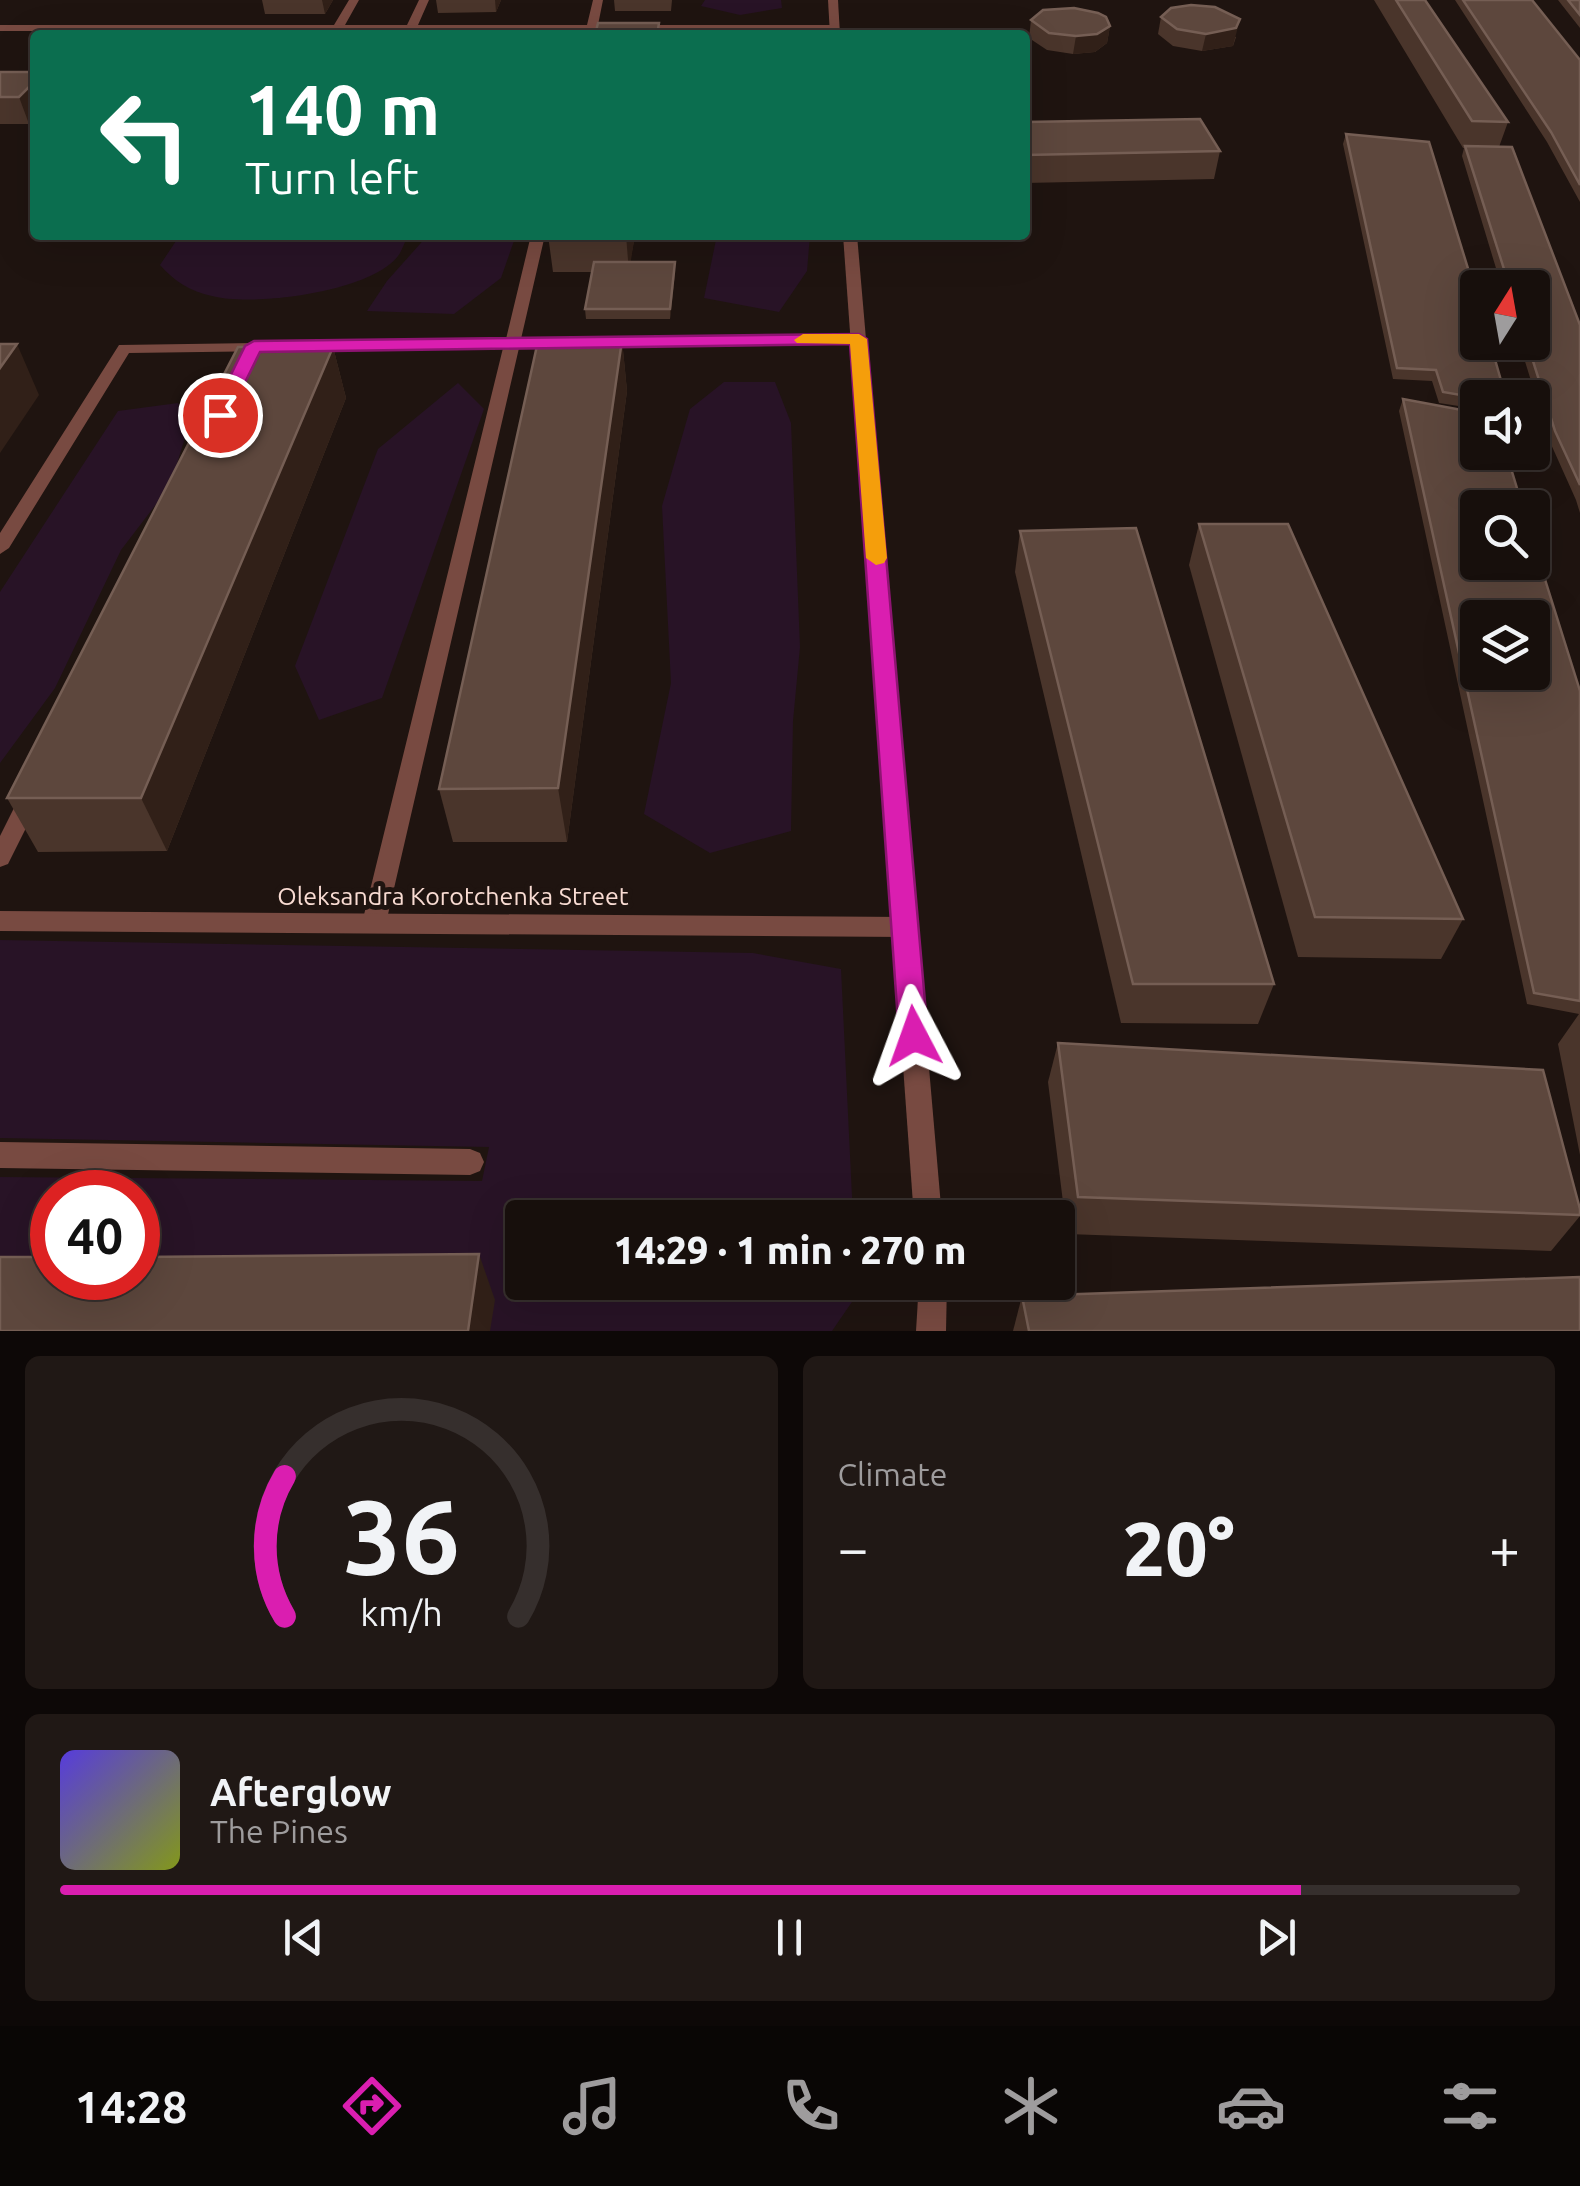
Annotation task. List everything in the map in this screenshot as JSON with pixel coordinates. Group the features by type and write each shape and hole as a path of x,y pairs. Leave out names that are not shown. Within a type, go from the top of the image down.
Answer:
{"street":[{"path":"338,28 354,0"},
{"path":"410,28 424,0"},
{"path":"591,30 598,0"},
{"path":"832,0 834,30"},
{"path":"0,40 6,28 531,30"},
{"path":"374,923 537,240"},
{"path":"850,240 927,1200"},
{"path":"0,548 124,348 250,355 510,343 859,339"},
{"path":"0,858 35,788"},
{"name":"Oleksandra Korotchenka Street","path":"0,920 906,927"},
{"path":"0,1155 470,1162"},
{"path":"931,1331 932,1300"}],"shaded area":[{"path":"705,0 781,0 782,8 740,15 701,6"},
{"path":"177,240 406,240 398,256 384,269 363,279 282,298 231,299 204,294 183,285 160,265"},
{"path":"424,240 514,240 501,278 454,314 367,311 387,281"},
{"path":"716,240 810,240 807,271 779,312 704,298"},
{"path":"724,382 775,382 791,423 800,647 793,721 791,831 710,853 644,814 671,683 662,506 690,409"},
{"path":"458,383 484,409 382,698 319,720 295,666 378,449"},
{"path":"178,403 188,428 170,486 121,550 55,688 0,763 0,592 118,411"},
{"path":"0,940 753,953 841,969 852,1200 505,1200 505,1300 853,1300 832,1331 0,1331 0,1177 30,1177 30,1300 160,1300 160,1178 482,1181 489,1147 0,1138"}],"building":[{"path":"1396,0 1425,0 1508,122 1472,121"},
{"path":"1463,0 1532,0 1580,60 1580,185 1551,132"},
{"path":"1568,0 1580,0 1580,15"},
{"path":"1215,7 1240,19 1236,28 1206,34 1177,29 1161,17 1171,8"},
{"path":"1074,8 1106,17 1110,26 1097,34 1076,36 1049,33 1031,20 1043,10"},
{"path":"598,23 659,23 658,30 596,30"},
{"path":"0,72 30,72 30,86 19,97 0,97"},
{"path":"1200,119 1220,151 1030,155 1030,122"},
{"path":"1346,134 1429,142 1468,270 1460,270 1460,360 1495,360 1501,380 1460,380 1460,395 1443,392 1436,370 1397,368"},
{"path":"1465,146 1512,147 1580,325 1580,485 1550,415 1550,380 1539,380 1533,360 1550,360 1550,270 1504,270"},
{"path":"594,262 675,262 670,309 585,309"},
{"path":"622,340 558,788 439,789 538,341"},
{"path":"0,344 17,344 0,368"},
{"path":"238,347 333,347 141,798 7,798"},
{"path":"1403,399 1460,410 1460,470 1511,470 1518,490 1460,490 1460,580 1545,580 1580,691 1580,1001 1534,993 1467,690 1550,690 1550,600 1460,600 1460,657"},
{"path":"1199,524 1288,524 1463,919 1315,917"},
{"path":"1136,528 1274,984 1133,984 1020,531"},
{"path":"1058,1043 1543,1070 1580,1215 1078,1197"},
{"path":"479,1254 468,1331 0,1331 0,1257 30,1257 30,1300 160,1300 160,1257"},
{"path":"1580,1277 1580,1331 1029,1331 1023,1300 1075,1300 1075,1294"}],"slow traffic":[{"path":"803,340 859,339 876,558"}],"route":[{"path":"220,415 254,346 859,339 914,1036"}]}
